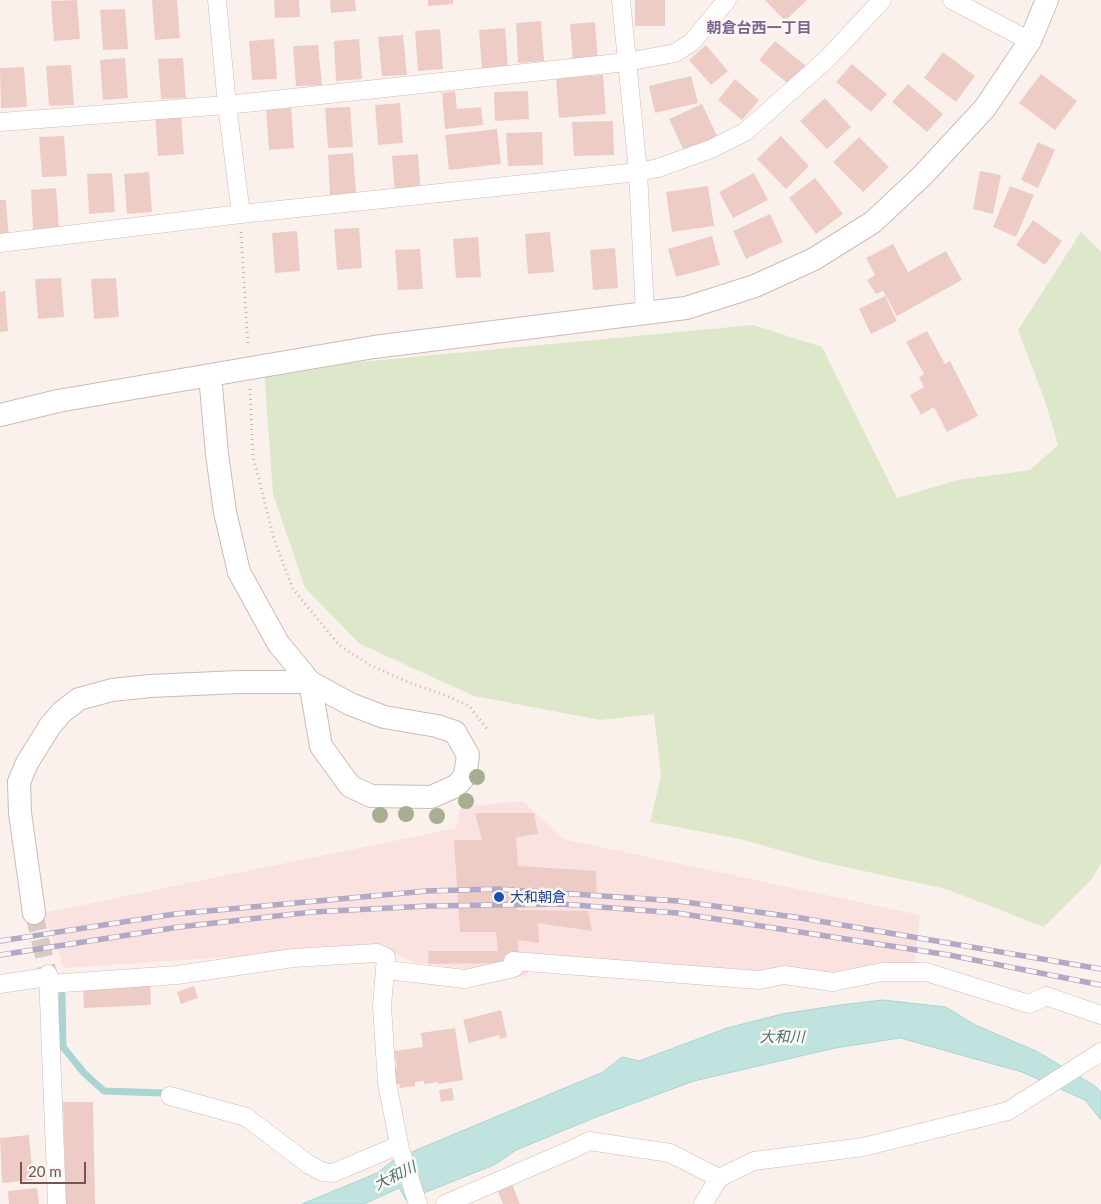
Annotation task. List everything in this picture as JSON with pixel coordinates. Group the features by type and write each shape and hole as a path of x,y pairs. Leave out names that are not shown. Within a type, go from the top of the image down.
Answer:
{"street":[{"path":"217,0 240,214"},
{"path":"621,0 638,172 645,314"},
{"path":"0,122 227,105 627,62 675,53 692,42 727,0"},
{"path":"0,243 240,214 638,172 658,168 712,149 745,132 828,58 882,0"},
{"path":"952,0 1030,40"},
{"path":"0,415 58,401 374,347 686,308 755,286 814,259 873,222 922,176 985,108 1030,40 1046,0"},
{"path":"210,375 217,454 225,512 239,572 278,643 310,682 350,704 384,717 437,726 456,732 468,755 465,776 456,786 431,797 371,796 350,786 321,746 310,682"},
{"path":"34,913 20,813 19,782 45,734 62,712 79,699 112,690 150,686 239,682 310,682"},
{"path":"0,984 48,978 177,976 293,958 377,953 386,957 382,1006 386,1082 400,1147 418,1204"},
{"path":"386,970 465,980 514,968 513,961 758,980 784,975 833,982 882,972 926,972 1029,1004 1046,996 1101,1015"},
{"path":"48,978 57,1204"},
{"path":"703,1204 719,1178 754,1161 863,1147 1008,1112 1101,1052"},
{"path":"170,1096 246,1117 308,1164 323,1172 333,1174 400,1147"},
{"path":"445,1204 589,1141 670,1154 719,1178"}],"path":[{"path":"240,214 248,349"},
{"path":"250,388 253,456 274,539 293,589 339,645 370,665 468,706 487,728"}],"shaded area":[{"path":"523,801 563,839 920,915 914,965 878,962 838,975 782,966 755,975 530,956 527,977 413,962 379,947 64,968 43,913 456,828 461,807"}],"green space":[{"path":"1081,232 1101,252 1101,863 1092,879 1044,927 946,889 818,861 740,839 650,822 661,776 654,714 600,720 474,696 360,644 305,588 273,494 264,371 753,325 822,347 897,498 958,480 1030,470 1058,445 1045,401 1018,330"}],"water":[{"name":"大和川","path":"883,1000 946,1007 975,1025 1036,1051 1095,1086 1101,1092 1101,1120 1085,1100 1022,1072 900,1038 835,1048 694,1081 599,1116 516,1150 494,1165 406,1200 399,1188 364,1204 302,1204 377,1173 395,1159 603,1072 622,1057 639,1061 727,1028 782,1014"}],"building":[{"path":"77,0 80,39 54,41 51,1"},
{"path":"152,0 177,0 180,38 155,40"},
{"path":"274,0 299,0 300,17 275,18"},
{"path":"330,0 355,0 356,11 331,13"},
{"path":"428,0 453,0 453,4 428,6"},
{"path":"635,0 665,0 665,26 635,26"},
{"path":"765,0 807,0 785,21"},
{"path":"125,9 128,49 103,50 100,10"},
{"path":"541,21 544,61 518,63 516,23"},
{"path":"595,22 598,62 573,63 570,24"},
{"path":"505,28 508,68 482,69 479,30"},
{"path":"440,29 443,69 418,71 415,31"},
{"path":"403,35 407,75 382,76 378,37"},
{"path":"274,39 277,79 252,80 249,41"},
{"path":"359,39 362,79 336,81 334,41"},
{"path":"775,41 806,66 790,85 759,60"},
{"path":"318,45 322,85 296,86 293,46"},
{"path":"706,45 728,71 711,85 689,60"},
{"path":"943,52 975,76 956,102 924,78"},
{"path":"125,58 128,98 103,100 100,60"},
{"path":"183,58 186,98 161,99 158,59"},
{"path":"852,64 887,94 871,112 836,82"},
{"path":"71,65 74,105 49,106 46,66"},
{"path":"24,67 27,107 1,108 0,68"},
{"path":"1041,74 1077,101 1055,130 1019,103"},
{"path":"603,75 606,114 559,118 556,78"},
{"path":"691,76 698,103 655,113 649,86"},
{"path":"735,79 759,100 742,120 718,100"},
{"path":"908,84 943,114 927,132 892,102"},
{"path":"455,91 457,109 481,107 483,125 445,129 442,93"},
{"path":"528,91 529,119 495,121 494,92"},
{"path":"825,98 851,127 827,149 800,121"},
{"path":"400,103 403,143 378,145 375,105"},
{"path":"702,104 719,140 686,155 669,119"},
{"path":"350,107 353,147 328,148 325,108"},
{"path":"291,108 294,148 269,150 266,110"},
{"path":"181,114 184,154 158,156 155,116"},
{"path":"613,121 614,155 574,156 572,122"},
{"path":"497,129 501,164 449,170 445,135"},
{"path":"542,132 543,165 508,166 506,133"},
{"path":"64,136 67,176 42,177 39,137"},
{"path":"781,136 809,166 786,189 757,159"},
{"path":"859,137 889,167 863,192 833,162"},
{"path":"1038,142 1055,150 1038,188 1021,180"},
{"path":"353,153 356,193 330,195 328,155"},
{"path":"418,154 421,194 395,196 392,156"},
{"path":"980,171 1001,175 993,214 973,209"},
{"path":"149,172 152,212 127,214 124,174"},
{"path":"112,173 115,212 89,214 87,174"},
{"path":"754,173 768,200 733,218 719,192"},
{"path":"815,178 843,214 816,234 789,198"},
{"path":"708,186 714,226 672,232 666,192"},
{"path":"1010,186 1034,195 1016,237 993,227"},
{"path":"56,188 59,228 33,230 31,190"},
{"path":"0,200 6,200 9,240 0,240"},
{"path":"770,214 783,242 746,259 733,231"},
{"path":"1033,220 1062,241 1045,265 1016,245"},
{"path":"359,228 362,268 337,270 334,229"},
{"path":"297,231 300,271 275,273 272,233"},
{"path":"550,232 554,272 528,274 525,234"},
{"path":"712,236 720,265 676,277 668,249"},
{"path":"478,237 481,277 456,278 453,239"},
{"path":"893,244 908,272 946,251 962,280 897,316 883,291 876,294 867,280 875,275 866,258"},
{"path":"615,248 618,288 593,290 590,250"},
{"path":"420,249 423,289 398,290 395,250"},
{"path":"61,278 64,317 38,319 35,279"},
{"path":"116,278 119,317 94,319 91,279"},
{"path":"5,291 8,331 0,332 0,292"},
{"path":"885,296 897,321 871,334 859,309"},
{"path":"927,331 945,364 950,361 978,416 947,432 934,407 921,415 910,395 924,387 919,377 924,374 906,342"},
{"path":"475,813 534,813 538,834 516,837 518,866 596,871 597,898 518,888 517,910 588,911 592,931 538,923 539,943 518,940 519,958 510,963 428,964 429,951 498,951 496,932 460,932 454,840 482,840"},
{"path":"150,983 151,1005 84,1008 83,986"},
{"path":"194,986 198,998 181,1004 177,992"},
{"path":"501,1010 507,1037 500,1039 499,1035 469,1043 463,1020"},
{"path":"455,1028 463,1080 438,1084 438,1082 424,1084 424,1081 415,1082 415,1086 400,1088 399,1084 396,1084 394,1069 397,1068 394,1051 423,1047 421,1033"},
{"path":"452,1088 454,1100 441,1102 439,1090"},
{"path":"63,1102 93,1102 95,1204 66,1204"},
{"path":"29,1135 33,1180 2,1183 0,1138"},
{"path":"512,1184 520,1204 503,1204 497,1190"},
{"path":"37,1188 39,1204 9,1204 8,1191"}],"waterway":[{"path":"62,995 63,1047 84,1073 104,1091 163,1093"}],"tunnel":[{"path":"34,913 48,974"}],"railway":[{"path":"0,941 175,914 427,891 498,889 678,901 801,918 1101,969"},
{"path":"0,955 179,927 312,912 428,906 562,904 677,913 949,955 1101,985"}],"place":[{"name":"大和朝倉","path":"499,897"}],"district":[{"name":"朝倉台西一丁目","path":"759,28"}]}
